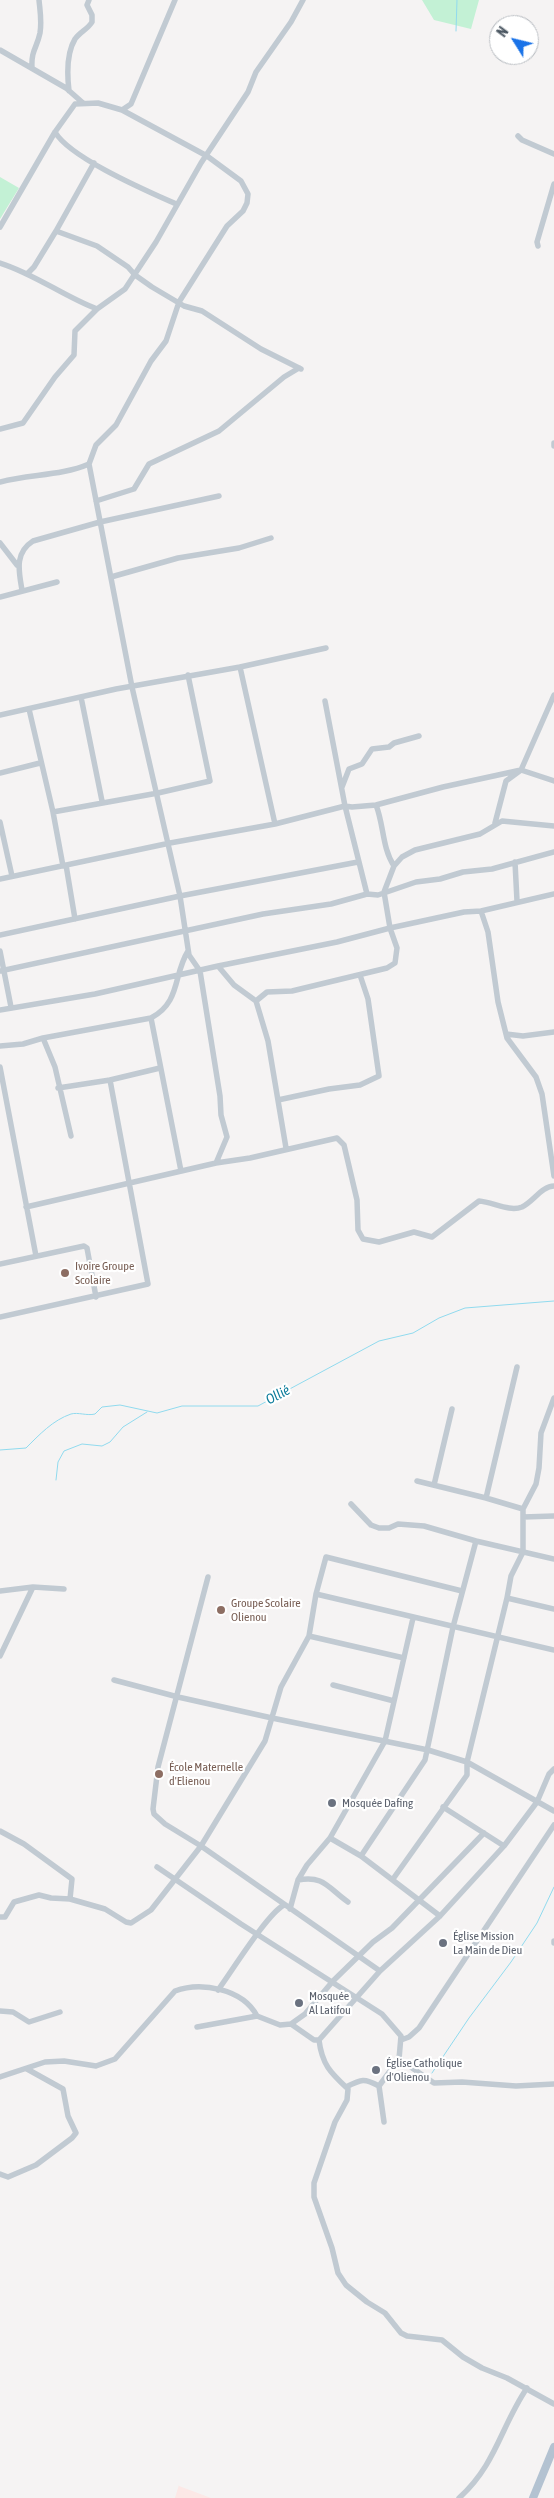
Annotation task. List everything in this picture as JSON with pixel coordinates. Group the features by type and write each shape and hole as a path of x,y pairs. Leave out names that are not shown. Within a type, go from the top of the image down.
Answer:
{"main road":[{"path":"533,2498 554,2447"}],"street":[{"path":"32,68 31,53 40,34 42,17 39,0"},
{"path":"69,90 67,74 72,49 76,38 92,22 92,15 87,5 89,0"},
{"path":"122,110 131,104 175,0"},
{"path":"0,429 18,426 23,423 55,377 74,355 75,331 96,309 121,294 156,242 176,204 248,92 256,72 303,0"},
{"path":"0,50 69,90 83,103"},
{"path":"0,227 55,132 75,104 98,103 122,110 207,156 241,181 248,194 247,203 243,211 227,226 178,302 166,341 151,361 116,425 96,445 89,464 132,687 170,843 188,951 193,964 200,971 220,1096 221,1115 227,1137 216,1163"},
{"path":"55,132 64,143 94,163 176,204"},
{"path":"518,136 522,140 554,154"},
{"path":"28,273 34,267 56,231 94,163"},
{"path":"538,246 537,242 554,184"},
{"path":"56,231 97,246 128,267 134,275 178,302 202,311 261,349 300,369 284,378 219,431 150,464 134,490 96,501"},
{"path":"0,264 28,273 81,303 96,309"},
{"path":"0,482 20,477 72,472 89,464"},
{"path":"17,565 27,546 33,541 100,522 219,496"},
{"path":"111,577 178,558 238,548 271,538"},
{"path":"0,543 17,565 22,590"},
{"path":"0,596 57,582"},
{"path":"0,713 29,709 188,675 240,667 326,648"},
{"path":"240,667 275,824"},
{"path":"53,812 102,801 158,793 210,781 188,675"},
{"path":"495,823 506,781 521,770 554,695"},
{"path":"81,698 102,801"},
{"path":"325,701 345,806 367,894"},
{"path":"29,709 75,919"},
{"path":"342,787 349,769 362,764 372,748 389,747 394,743 419,736"},
{"path":"0,773 40,763"},
{"path":"0,879 170,843 275,824 345,806 376,805 442,787 521,770 554,781"},
{"path":"376,805 383,822 386,847 394,866"},
{"path":"256,1002 267,992 292,991 387,968 395,964 397,948 390,928 384,892 394,866 402,856 415,850 480,834 495,823 502,821 554,826"},
{"path":"0,822 12,876"},
{"path":"2,970 262,914 331,904 367,894 378,895 416,882 554,852"},
{"path":"0,935 180,896 358,862"},
{"path":"515,862 517,901"},
{"path":"0,1010 11,1006 95,994 218,966 337,942 390,928 481,911 517,901 554,894"},
{"path":"481,911 488,932 496,994 506,1034 536,1077 542,1094 544,1112 552,1133 554,1176"},
{"path":"0,951 2,970 11,1006"},
{"path":"0,1046 22,1044 43,1038 151,1018 159,1014 175,992 181,962 188,951"},
{"path":"218,966 234,985 256,1002 268,1041 286,1148"},
{"path":"278,1100 329,1089 360,1085 380,1076 368,999 360,975"},
{"path":"151,1018 181,1171"},
{"path":"506,1034 524,1036 554,1032"},
{"path":"43,1038 51,1053 71,1136"},
{"path":"0,1066 36,1256"},
{"path":"58,1088 110,1080 160,1068"},
{"path":"0,1317 148,1284 110,1080"},
{"path":"26,1207 216,1163 250,1158 286,1148 339,1138 344,1145 357,1200 358,1230 363,1239 369,1242 379,1242 414,1232 432,1237 479,1201 490,1202 504,1208 521,1207 547,1188 554,1186"},
{"path":"0,1264 86,1247 96,1296"},
{"path":"486,1498 517,1367"},
{"path":"393,1879 467,1775 466,1762 511,1576 523,1552 523,1509 536,1484 541,1433 554,1398"},
{"path":"434,1485 452,1409"},
{"path":"417,1481 523,1509"},
{"path":"351,1504 371,1524 379,1528 408,1523 432,1528 476,1542 554,1559"},
{"path":"524,1518 554,1516"},
{"path":"361,1856 425,1760 462,1591 476,1542"},
{"path":"0,1917 4,1917 9,1913 14,1902 39,1895 70,1899 105,1909 131,1923 151,1910 201,1846 265,1741 281,1687 309,1636 316,1594 326,1557 462,1591"},
{"path":"208,1577 178,1697 158,1767 153,1810 165,1824 201,1846 380,1971"},
{"path":"0,1656 33,1587"},
{"path":"0,1591 33,1587 64,1589"},
{"path":"316,1594 496,1638 554,1650"},
{"path":"507,1598 554,1609"},
{"path":"290,1909 298,1880 307,1865 330,1838 385,1741 413,1618"},
{"path":"309,1636 404,1658"},
{"path":"114,1680 178,1697 272,1718 428,1750 466,1762 554,1811"},
{"path":"333,1685 394,1701"},
{"path":"554,1769 537,1802 504,1846 440,1916 380,1971 319,2040 320,2051 332,2076 348,2089 347,2100 335,2122 314,2183 314,2197 332,2248 338,2273 346,2286 385,2313 401,2333 407,2336 442,2340 463,2357 482,2368 527,2388 554,2404"},
{"path":"443,1807 504,1846"},
{"path":"401,2040 409,2037 419,2028 554,1825"},
{"path":"0,1831 24,1844 72,1879 70,1899"},
{"path":"196,2027 257,2016 280,2026 291,2024 305,2014 333,1981 361,1956 373,1942 392,1928 484,1833"},
{"path":"330,1838 361,1856 440,1916"},
{"path":"158,1867 258,1935 333,1981 382,2014 396,2028 401,2040 399,2059 379,2086 384,2122"},
{"path":"298,1880 312,1877 319,1879 348,1902"},
{"path":"218,1990 278,1908 284,1905"},
{"path":"0,2077 45,2062 64,2061 96,2066 115,2059 175,1991 188,1986 218,1990 242,1998 257,2016"},
{"path":"0,2011 14,2012 29,2022 60,2012"},
{"path":"291,2024 314,2040 319,2040"},
{"path":"399,2059 434,2083 462,2082 516,2086 554,2084"},
{"path":"0,2174 8,2177 36,2165 76,2133 68,2116 66,2094 63,2090 28,2069"},
{"path":"346,2087 359,2080 367,2080 379,2086"},
{"path":"458,2498 475,2484 489,2462 527,2388"}],"shaded area":[{"path":"179,2486 211,2498 175,2498"}],"green space":[{"path":"422,0 479,0 471,29 434,20"},
{"path":"0,177 19,188 0,219"}],"waterway":[{"path":"456,31 457,0"},
{"name":"Ollié","path":"0,1450 26,1448 58,1420 71,1414 95,1414 102,1407 120,1405 157,1413 182,1406 258,1406 379,1341 413,1333 439,1318 465,1308 554,1301"},
{"path":"56,1480 58,1462 64,1451 82,1444 102,1446 110,1442 123,1427 147,1412"},
{"path":"432,2073 537,1923 554,1887"}],"place":[{"name":"Ivoire Groupe Scolaire","path":"65,1273"},
{"name":"Groupe Scolaire Olienou","path":"221,1610"},
{"name":"École Maternelle d'Elienou","path":"159,1774"},
{"name":"Mosquée Dafing","path":"332,1803"},
{"name":"Église Mission La Main de Dieu","path":"443,1943"},
{"name":"Mosquée Al Latifou","path":"299,2003"},
{"name":"Église Catholique d'Olienou","path":"376,2070"}]}
